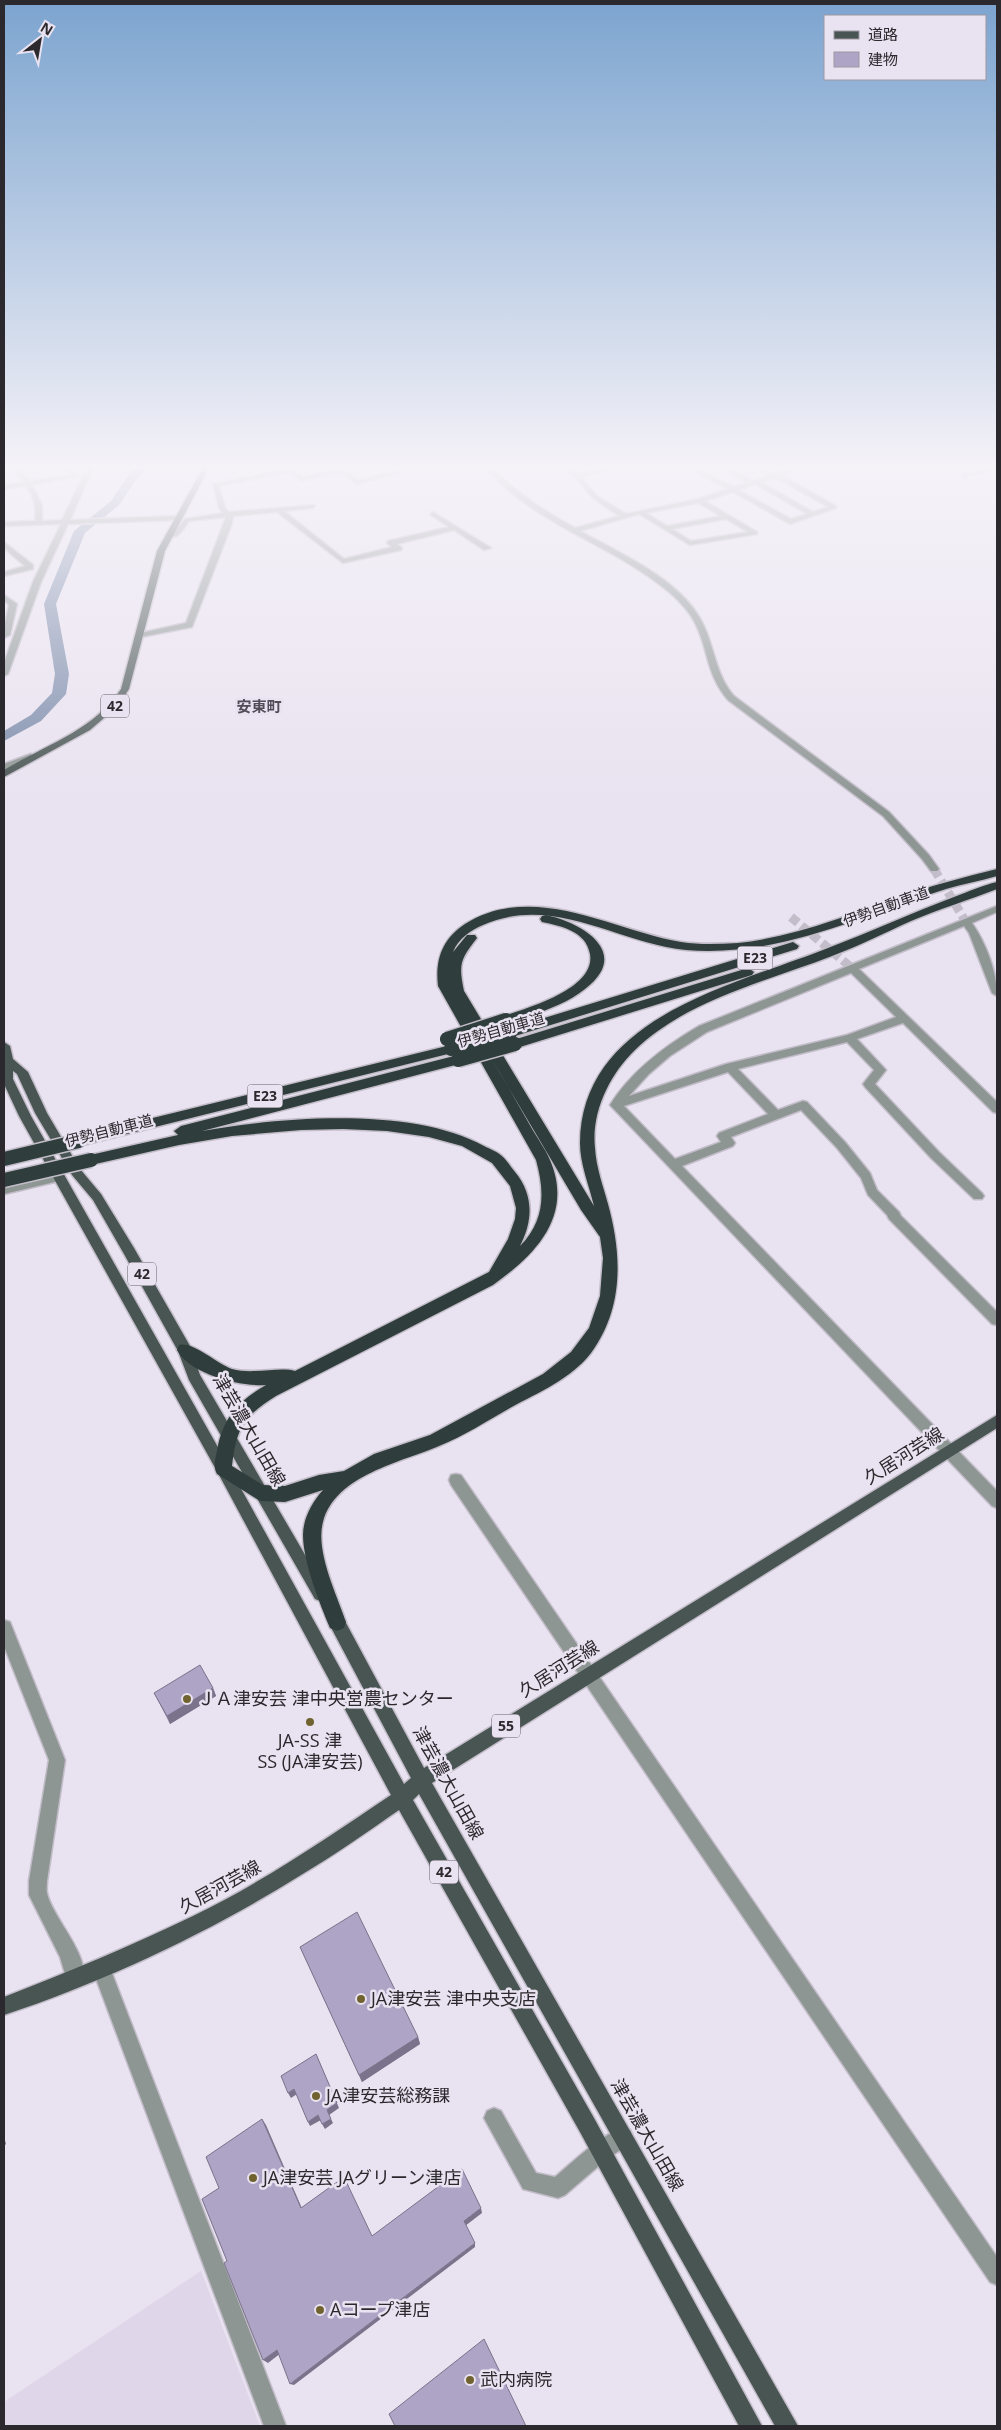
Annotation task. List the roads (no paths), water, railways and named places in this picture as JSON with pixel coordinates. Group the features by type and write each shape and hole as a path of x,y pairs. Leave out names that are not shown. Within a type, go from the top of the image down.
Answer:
{"highway":[{"name":"伊勢自動車道","path":"4,1174 89,1157 511,1033 773,952 997,873"},
{"path":"348,1478 319,1483 285,1494 260,1493 223,1469 227,1433 236,1416 251,1402 301,1374 487,1281 522,1256 536,1240 546,1220 550,1190 547,1169 535,1144 448,998 444,986 441,965 443,955 460,934 474,924 497,915 526,910 547,910 572,914 650,939 677,945 707,948 746,946 793,937 825,928 936,888 997,873"},
{"name":"伊勢自動車道","path":"511,1033 804,955 997,885"},
{"path":"452,1050 511,1033 585,984 592,976 598,962 596,949 588,938 576,929 558,921 538,918 509,920 480,931 467,941 458,951 454,970 458,991 476,1023 568,1173 586,1206 609,1238"},
{"path":"337,1622 312,1535 320,1509 327,1498 348,1478 378,1460 433,1441 563,1371 576,1359 595,1332 608,1300 612,1265 609,1238 590,1167 587,1143 590,1120 604,1079 630,1047 656,1027 711,998 873,936 908,918"},
{"name":"伊勢自動車道","path":"4,1159 452,1050"},
{"path":"4,1180 89,1157 232,1131 297,1125 390,1126 452,1137 472,1145 495,1159 514,1178 521,1194 524,1214 522,1229 509,1253 487,1281"},
{"path":"185,1350 214,1370 230,1377 263,1379 301,1374"}],"main road":[{"name":"42","path":"4,774 31,757 84,730 117,704 125,689 152,577"},
{"name":"津芸濃大山田線","path":"4,1046 7,1079 59,1177 223,1469 402,1798 601,2151 751,2426"},
{"name":"津芸濃大山田線","path":"6,1061 22,1072 41,1113 76,1172 97,1197 185,1350 194,1376 260,1493 337,1622 421,1780 787,2426"},
{"name":"久居河芸線","path":"4,2006 101,1968 201,1922 247,1897 402,1798 421,1780 588,1674 997,1421"}],"street":[{"path":"4,674 39,577"},
{"path":"139,636 189,625 208,577"},
{"path":"654,577 671,591 694,614 700,623 716,675 731,698 886,814 926,857 934,869"},
{"path":"4,597 13,604 7,615 6,635 4,636"},
{"path":"4,767 31,757"},
{"path":"616,1106 645,1069 687,1038 749,1010 997,909"},
{"path":"966,922 974,932 997,993"},
{"path":"853,969 997,1109"},
{"path":"616,1106 730,1067 850,1038 896,1023 904,1017"},
{"path":"850,1038 880,1070 869,1084 935,1155 978,1196"},
{"path":"730,1067 776,1116"},
{"path":"673,1164 729,1143 723,1136 804,1105 841,1145 866,1176 872,1192 895,1215 893,1216 997,1320"},
{"path":"616,1106 997,1501"},
{"path":"4,1190 59,1177"},
{"path":"456,1480 997,2275"},
{"path":"4,1627 57,1760 38,1881 38,1895 69,1954 76,1977"},
{"path":"101,1968 275,2426"},
{"path":"494,2118 530,2182 558,2188 601,2151 623,2137"}],"waterway":[{"path":"4,737 36,718 59,694 62,674 50,604 61,577"}],"tunnel":[{"path":"934,869 966,922"},
{"path":"791,917 853,969"}],"place":[{"name":"ＪＡ津安芸 津中央営農センター","path":"187,1699"},
{"name":"JA-SS 津 SS (JA津安芸)","path":"310,1722"},
{"name":"JA津安芸 津中央支店","path":"361,1999"},
{"name":"JA津安芸総務課","path":"316,2096"},
{"name":"JA津安芸 JAグリーン津店","path":"253,2178"},
{"name":"Aコープ津店","path":"320,2310"},
{"name":"武内病院","path":"470,2380"}],"district":[{"name":"安東町","path":"259,707"}]}
